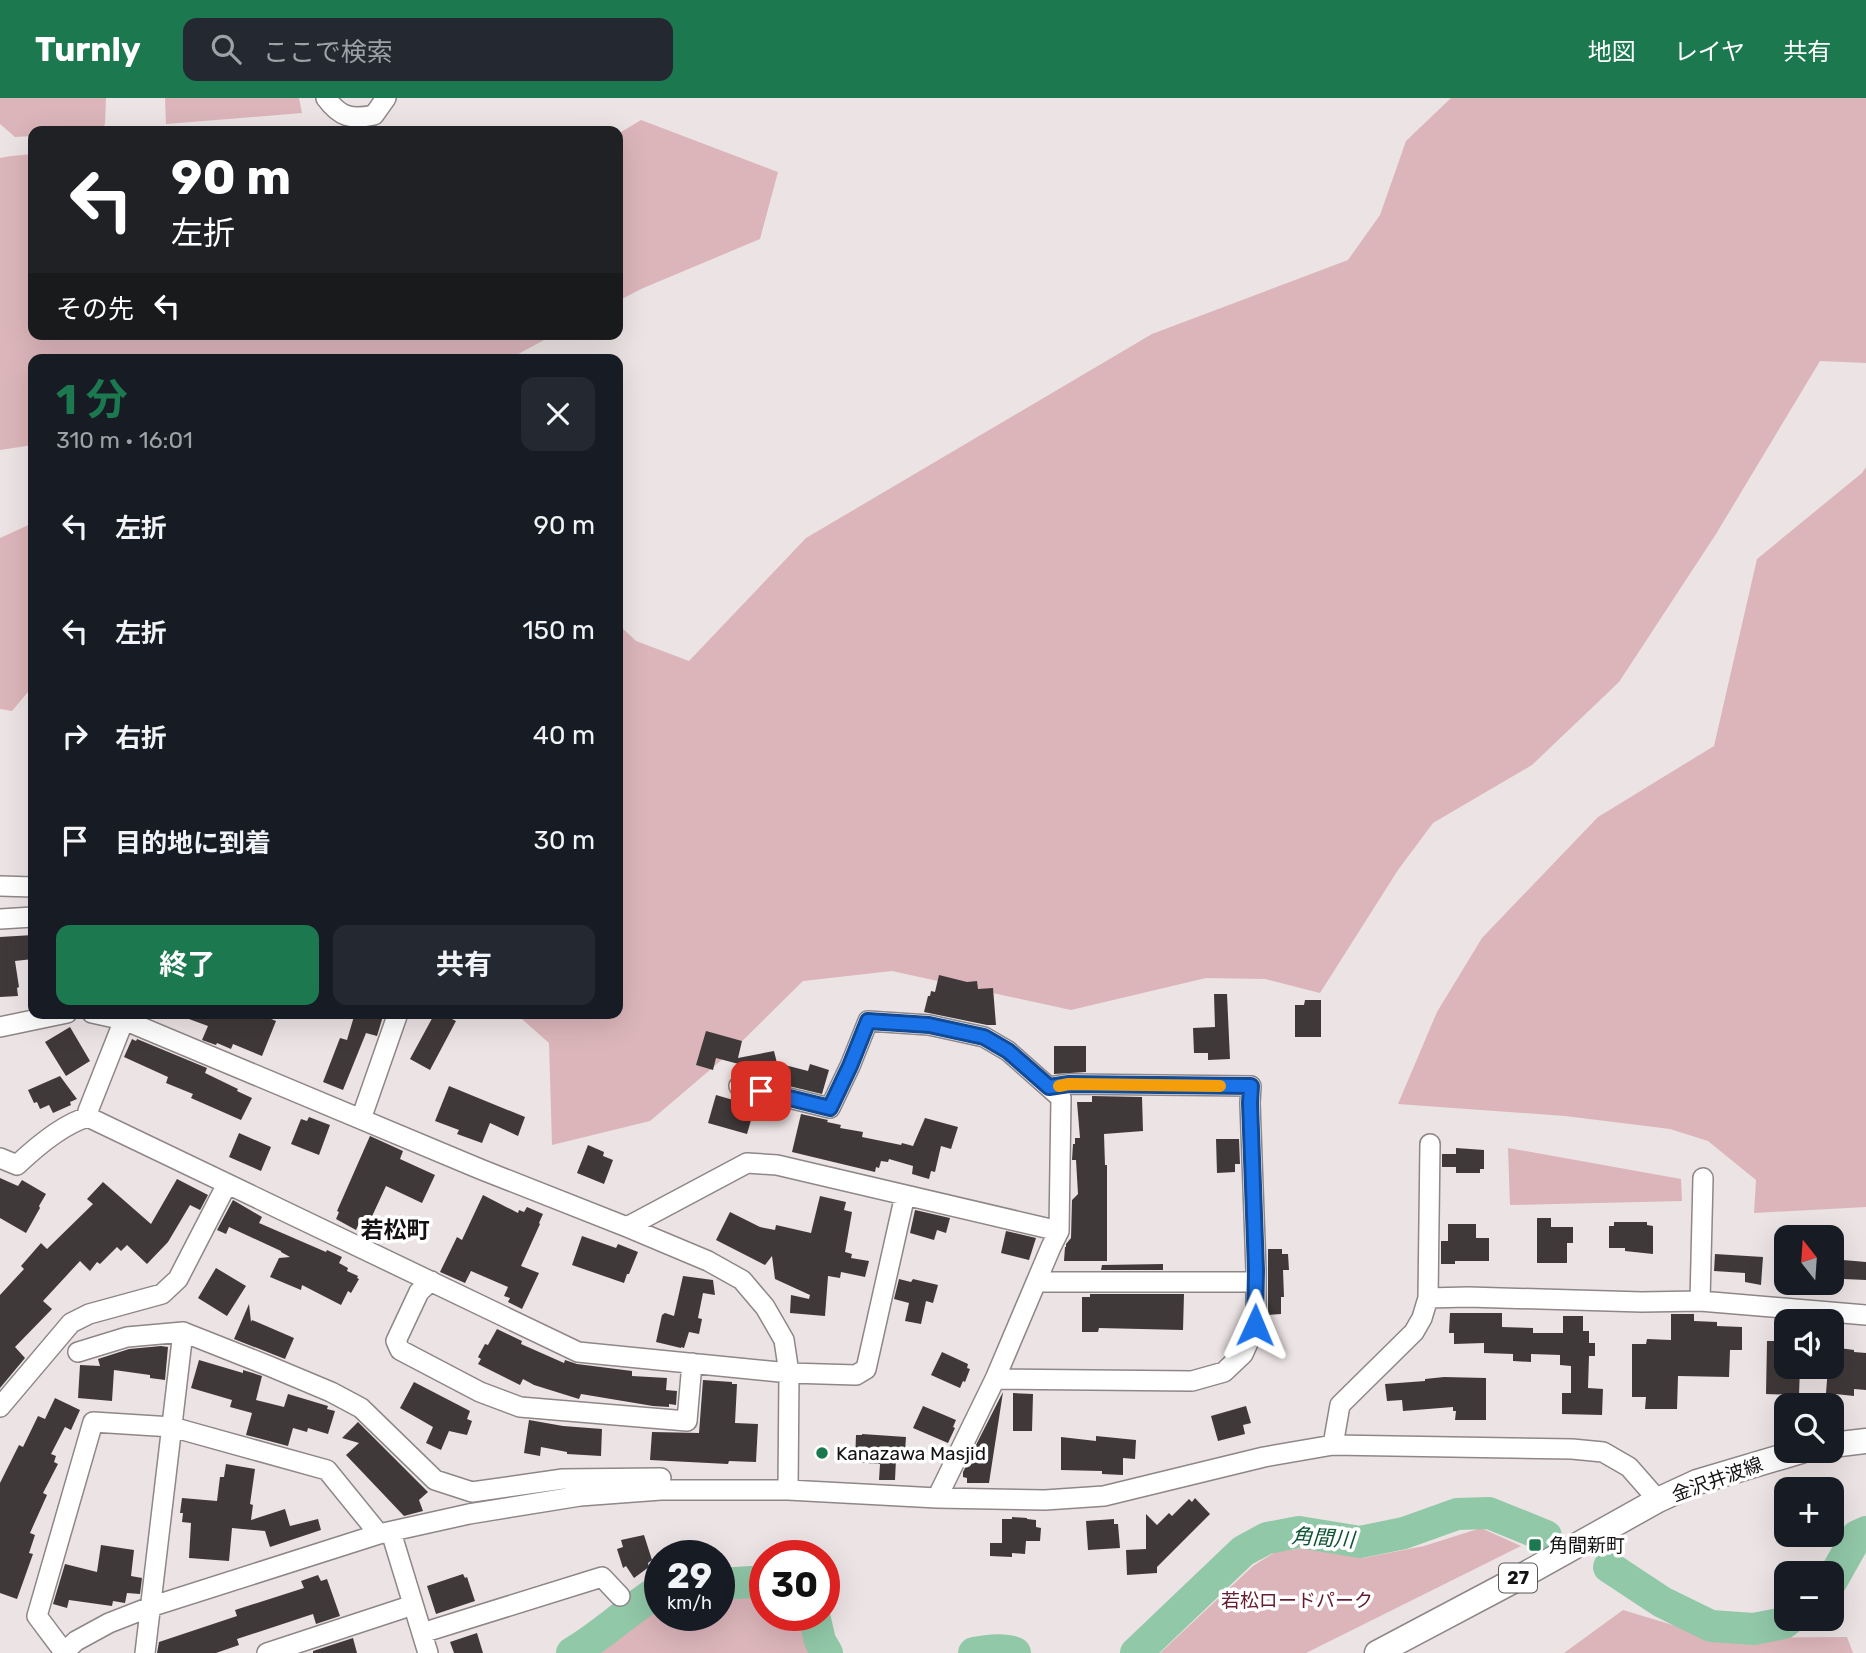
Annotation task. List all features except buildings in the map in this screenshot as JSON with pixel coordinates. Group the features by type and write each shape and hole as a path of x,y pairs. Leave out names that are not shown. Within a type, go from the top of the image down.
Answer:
{"main road":[{"path":"1844,1444 1866,1441"},
{"name":"金沢井波線","path":"1377,1653 1658,1500 1697,1482 1774,1459"}],"street":[{"path":"326,98 335,110 356,119 374,116 386,98"},
{"path":"0,886 28,887"},
{"path":"0,919 28,917"},
{"path":"0,1027 38,1019"},
{"path":"119,1019 627,1227 708,1261 742,1280 765,1307 783,1339 789,1373 788,1483"},
{"path":"361,1119 396,1019"},
{"path":"88,1117 124,1020"},
{"path":"738,1086 830,1108 868,1021 929,1025 984,1037 1008,1051 1061,1098 1059,1231 995,1378 937,1498"},
{"path":"995,1378 1192,1381 1224,1372 1243,1354 1255,1325 1251,1086 1069,1084 1049,1087"},
{"path":"0,1158 17,1166 32,1151 77,1120 88,1117 578,1352 789,1373 856,1375 866,1369 905,1195"},
{"path":"1333,1445 1340,1405 1414,1332 1422,1318 1428,1298 1430,1144"},
{"path":"627,1227 747,1163 777,1165 1059,1231"},
{"path":"1700,1301 1703,1178"},
{"path":"0,1407 71,1323 89,1314 162,1294 178,1279 227,1184"},
{"path":"430,1281 419,1292 396,1341 400,1350 480,1392 520,1407 687,1421 692,1363"},
{"path":"1036,1282 1256,1282"},
{"path":"1428,1298 1700,1301 1866,1315"},
{"path":"78,1352 127,1337 183,1332 331,1392 361,1408 435,1480 472,1492 563,1479 788,1483 937,1498 1045,1500 1104,1496 1264,1457 1333,1445 1572,1449 1602,1452 1629,1468 1658,1500"},
{"path":"145,1653 183,1332"},
{"path":"428,1653 385,1533 327,1470 172,1427 93,1422 37,1616 63,1652 76,1641 109,1623 150,1607 385,1533 469,1514 580,1496 788,1483"},
{"path":"422,1633 602,1577 620,1596"},
{"path":"267,1653 413,1605"}],"green space":[{"path":"0,98 106,98 104,126 28,126 28,136 15,137 0,124"},
{"path":"165,98 299,98 302,113 166,124"},
{"path":"1451,98 1866,98 1866,363 1820,361 1716,534 1619,682 1532,765 1433,823 1398,870 1320,993 1265,979 1206,978 1071,1010 892,971 803,981 731,1052 650,1121 552,1145 549,1043 522,1019 623,1019 623,629 636,641 689,661 806,538 1152,334 1348,260 1380,215 1406,141"},
{"path":"641,120 778,172 760,239 623,298 623,131"},
{"path":"28,154 28,340 544,340 518,354 28,354 28,446 0,450 0,158"},
{"path":"1866,467 1866,1207 1754,1213 1756,1180 1708,1141 1670,1129 1565,1116 1398,1104 1437,1012 1482,938 1598,817 1714,746 1757,559"},
{"path":"28,525 28,692 12,711 0,709 0,538"},
{"path":"1508,1148 1681,1179 1682,1201 1510,1205"},
{"name":"若松ロードパーク","path":"1481,1528 1521,1546 1306,1653 1160,1653 1253,1566 1275,1552 1304,1548 1363,1558 1424,1546"},
{"path":"749,1582 749,1631 818,1631 827,1653 601,1653 617,1638 637,1604 644,1600 644,1631 735,1631 735,1583"},
{"path":"1623,1610 1716,1638 1847,1637 1853,1653 1564,1653"}],"waterway":[{"name":"角間川","path":"1136,1653 1243,1551 1267,1538 1299,1532 1360,1542 1404,1533 1457,1514 1489,1513 1546,1536"},
{"name":"角間川","path":"1843,1561 1857,1536 1866,1532"},
{"name":"角間川","path":"1609,1567 1662,1602 1711,1626 1754,1629 1774,1625"},
{"name":"角間川","path":"735,1583 749,1582"},
{"name":"角間川","path":"572,1653 644,1601"},
{"name":"角間川","path":"818,1631 827,1653"},
{"name":"角間川","path":"974,1653 1000,1650 1015,1653"}],"slow traffic":[{"path":"1059,1086 1220,1086"}],"place":[{"name":"Kanazawa Masjid","path":"822,1453"},
{"name":"角間新町","path":"1535,1545"}],"district":[{"name":"若松町","path":"395,1230"}],"route":[{"path":"761,1091 830,1108 868,1021 929,1025 984,1037 1008,1051 1049,1087 1069,1084 1251,1086 1255,1325"}]}
